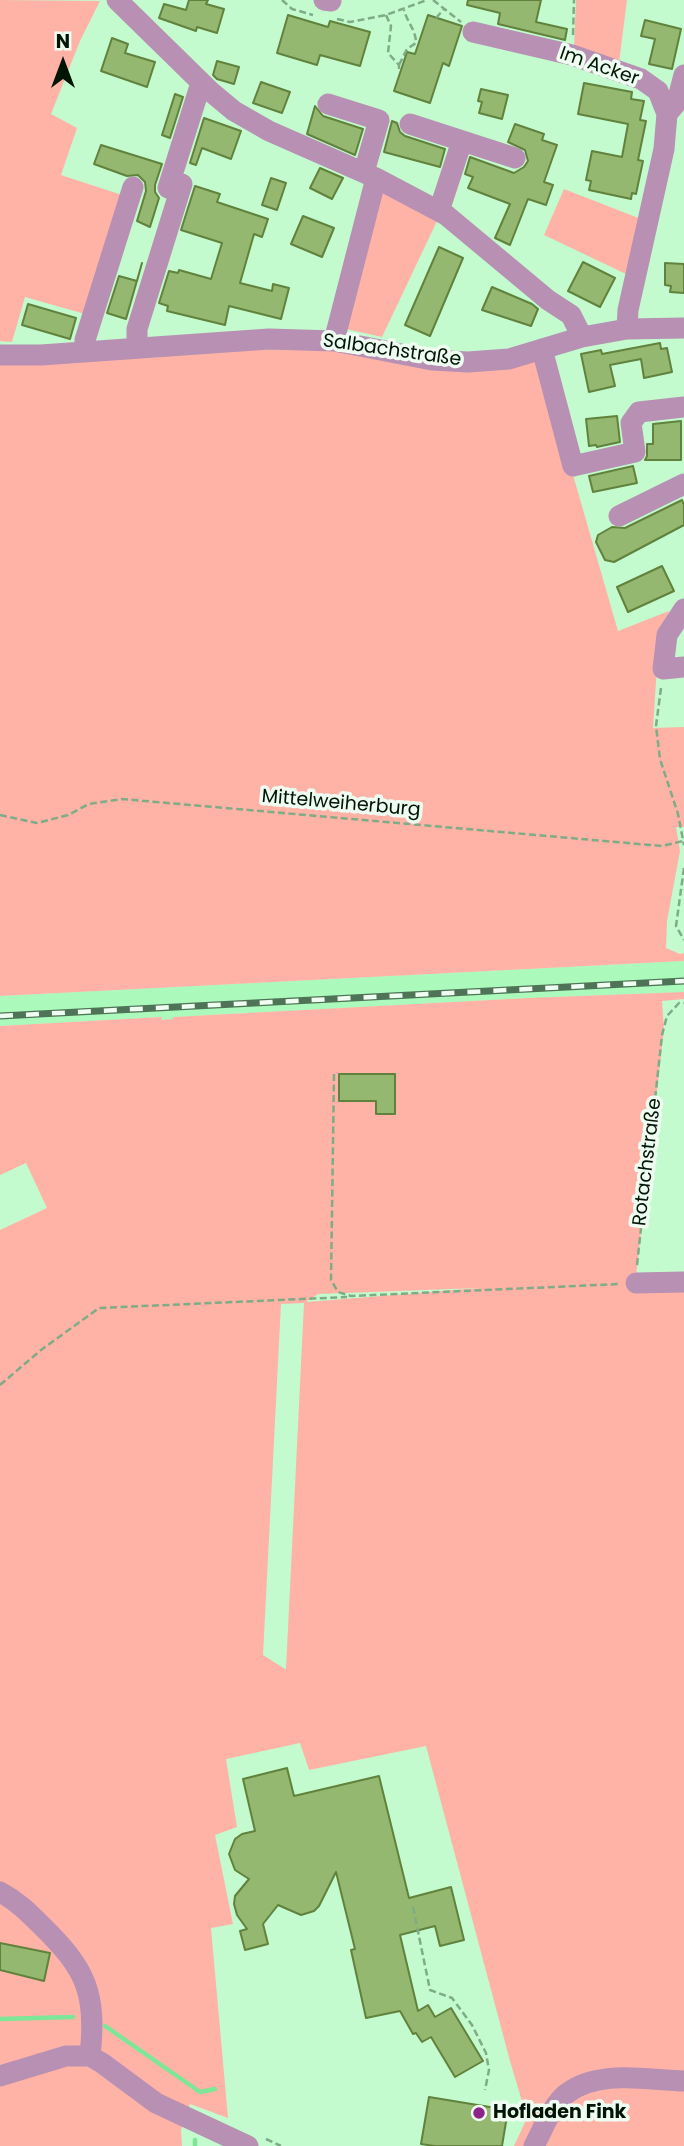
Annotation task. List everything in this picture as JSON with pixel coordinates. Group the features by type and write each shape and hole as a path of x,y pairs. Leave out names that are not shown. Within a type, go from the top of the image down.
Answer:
{"street":[{"path":"119,1 201,83 234,110 259,125 370,175 439,211 489,257 570,315 582,337"},
{"name":"Im Acker","path":"473,32 572,55 641,79 658,91 667,114"},
{"path":"627,329 628,310 664,149 667,114 677,102 684,75"},
{"path":"137,348 137,329 201,83"},
{"path":"328,104 379,120 370,175 334,341"},
{"path":"410,124 515,158"},
{"path":"439,211 462,141"},
{"path":"85,352 85,340 133,187"},
{"name":"Salbachstraße","path":"0,355 269,339 334,341 444,361 509,359 582,337 627,329 684,328"},
{"path":"542,349 573,466 635,452 631,423 639,412 684,407"},
{"path":"619,516 684,484"},
{"path":"674,668 667,635 684,609"},
{"path":"636,1283 684,1282"},
{"path":"0,1892 16,1900 68,1951 83,1975 91,2001 90,2056"},
{"path":"0,2076 66,2056 90,2056 156,2103 248,2146"},
{"path":"534,2146 551,2112 564,2095 583,2084 610,2078 684,2081"}],"path":[{"path":"282,1 303,14 328,9 350,22 404,10 427,0"},
{"path":"433,0 473,32"},
{"path":"572,55 574,0"},
{"path":"436,18 444,9"},
{"path":"386,15 391,26 388,53 399,67 407,49 416,43 416,33 404,10"},
{"path":"674,668 656,726 660,759 678,814 683,843"},
{"name":"Mittelweiherburg","path":"0,815 37,823 68,815 89,803 122,799 662,846 683,843"},
{"path":"684,868 676,926 684,940"},
{"name":"Rotachstraße","path":"636,1283 662,1035 667,1016 679,1003 684,1003"},
{"path":"334,1074 331,1280 338,1292 351,1297"},
{"path":"0,1385 41,1350 99,1308 636,1283"},
{"path":"413,1907 430,1990 452,1998 472,2025 486,2053 489,2070 485,2090"}],"shaded area":[{"path":"0,0 100,1 80,41 51,114 77,128 61,175 125,196 85,314 25,297 12,342 0,341"},
{"path":"576,0 627,0 619,63 574,49"},
{"path":"378,188 438,219 382,337 342,328"},
{"path":"564,189 641,219 626,274 544,235"},
{"path":"323,347 539,357 618,631 669,611 658,651 653,728 684,727 684,827 676,827 680,851 667,921 666,948 684,953 684,961 0,996 0,361"},
{"path":"684,961 684,992 0,1026 0,996"},
{"path":"684,992 684,999 662,1001 664,1029 636,1276 684,1278 684,2146 514,2146 527,2118 426,1746 309,1770 300,1743 226,1759 237,1827 215,1835 233,1924 211,1928 228,2118 190,2104 181,2130 182,2146 0,2146 0,1230 47,1208 26,1163 0,1175 0,1026 161,1017 162,1020 173,1017","holes":["479,1288 307,1302 318,1294","304,1303 286,1669 285,1669 263,1655 281,1304"]}],"building":[{"path":"189,0 208,0 206,4 224,9 217,33 197,27 196,31 159,18 164,4 186,10"},
{"path":"468,0 541,0 536,22 567,29 565,40 498,24 500,13 467,5"},
{"path":"288,15 328,27 330,21 370,32 360,66 320,55 317,65 277,53"},
{"path":"428,15 462,26 449,66 443,63 430,103 394,91 407,52 415,54"},
{"path":"645,20 681,29 672,69 649,64 655,39 641,36"},
{"path":"112,38 128,44 125,53 155,62 147,87 101,71"},
{"path":"217,61 239,67 234,84 217,79 213,75"},
{"path":"261,82 290,92 282,113 253,103"},
{"path":"584,83 632,92 631,99 644,101 640,120 646,121 638,160 643,161 636,194 632,193 631,199 589,190 591,181 586,180 592,151 622,157 628,124 578,114"},
{"path":"481,89 508,95 502,119 479,113"},
{"path":"175,94 183,97 170,138 162,135"},
{"path":"315,106 323,116 363,129 355,155 307,134"},
{"path":"204,118 241,131 231,159 202,148 196,165 190,163"},
{"path":"392,121 397,123 400,132 405,136 445,149 440,167 384,152"},
{"path":"515,124 544,134 542,140 557,145 544,182 553,185 546,205 528,199 510,245 495,238 510,204 468,188 473,177 465,174 470,157 514,173 524,167 528,161 525,150 508,142"},
{"path":"101,145 162,164 155,185 159,198 150,227 137,221 146,191 145,182 138,175 127,176 94,164"},
{"path":"320,168 343,178 332,199 310,188"},
{"path":"271,178 286,183 277,210 262,205"},
{"path":"195,186 220,194 217,202 268,219 262,237 254,234 240,283 272,291 273,284 289,288 281,319 229,306 225,325 167,311 168,306 159,303 169,271 178,273 179,270 211,279 222,243 181,230"},
{"path":"303,216 334,228 322,257 291,244"},
{"path":"439,247 463,258 430,336 405,325"},
{"path":"583,262 615,278 600,307 568,291"},
{"path":"665,263 684,264 684,293 670,292 671,286 665,285"},
{"path":"119,276 137,281 126,319 107,313"},
{"path":"492,287 538,309 531,326 482,310"},
{"path":"28,304 76,318 70,339 22,325"},
{"path":"660,343 661,349 667,348 672,372 644,378 641,359 610,365 615,386 589,392 581,354 601,350 602,354"},
{"path":"617,416 620,442 589,446 586,419"},
{"path":"681,421 681,460 645,460 647,444 653,444 653,424"},
{"path":"633,466 637,483 593,492 589,476"},
{"path":"682,500 684,525 614,562 605,560 596,542 598,535 612,527 625,528"},
{"path":"662,566 674,591 628,612 617,587"},
{"path":"339,1074 395,1074 395,1114 376,1114 376,1101 339,1101"},
{"path":"287,1768 294,1796 379,1776 409,1898 451,1887 464,1940 440,1946 435,1926 400,1935 418,2011 428,2005 435,2017 451,2008 483,2061 455,2077 431,2037 422,2042 416,2033 413,2034 400,2011 366,2018 351,1950 355,1949 336,1872 314,1911 301,1915 278,1905 263,1924 268,1944 245,1950 240,1931 247,1929 237,1915 234,1904 235,1896 249,1879 235,1870 229,1854 235,1839 255,1831 243,1779"},
{"path":"0,1943 50,1953 44,1981 0,1970"},
{"path":"429,2097 508,2110 502,2146 421,2144"}],"waterway":[{"path":"0,2019 73,2017"},
{"path":"105,2026 200,2092 215,2089"},
{"path":"195,2140 195,2146"}],"railway":[{"path":"0,1016 684,981"}],"place":[{"name":"Hofladen Fink","path":"479,2113"}]}
